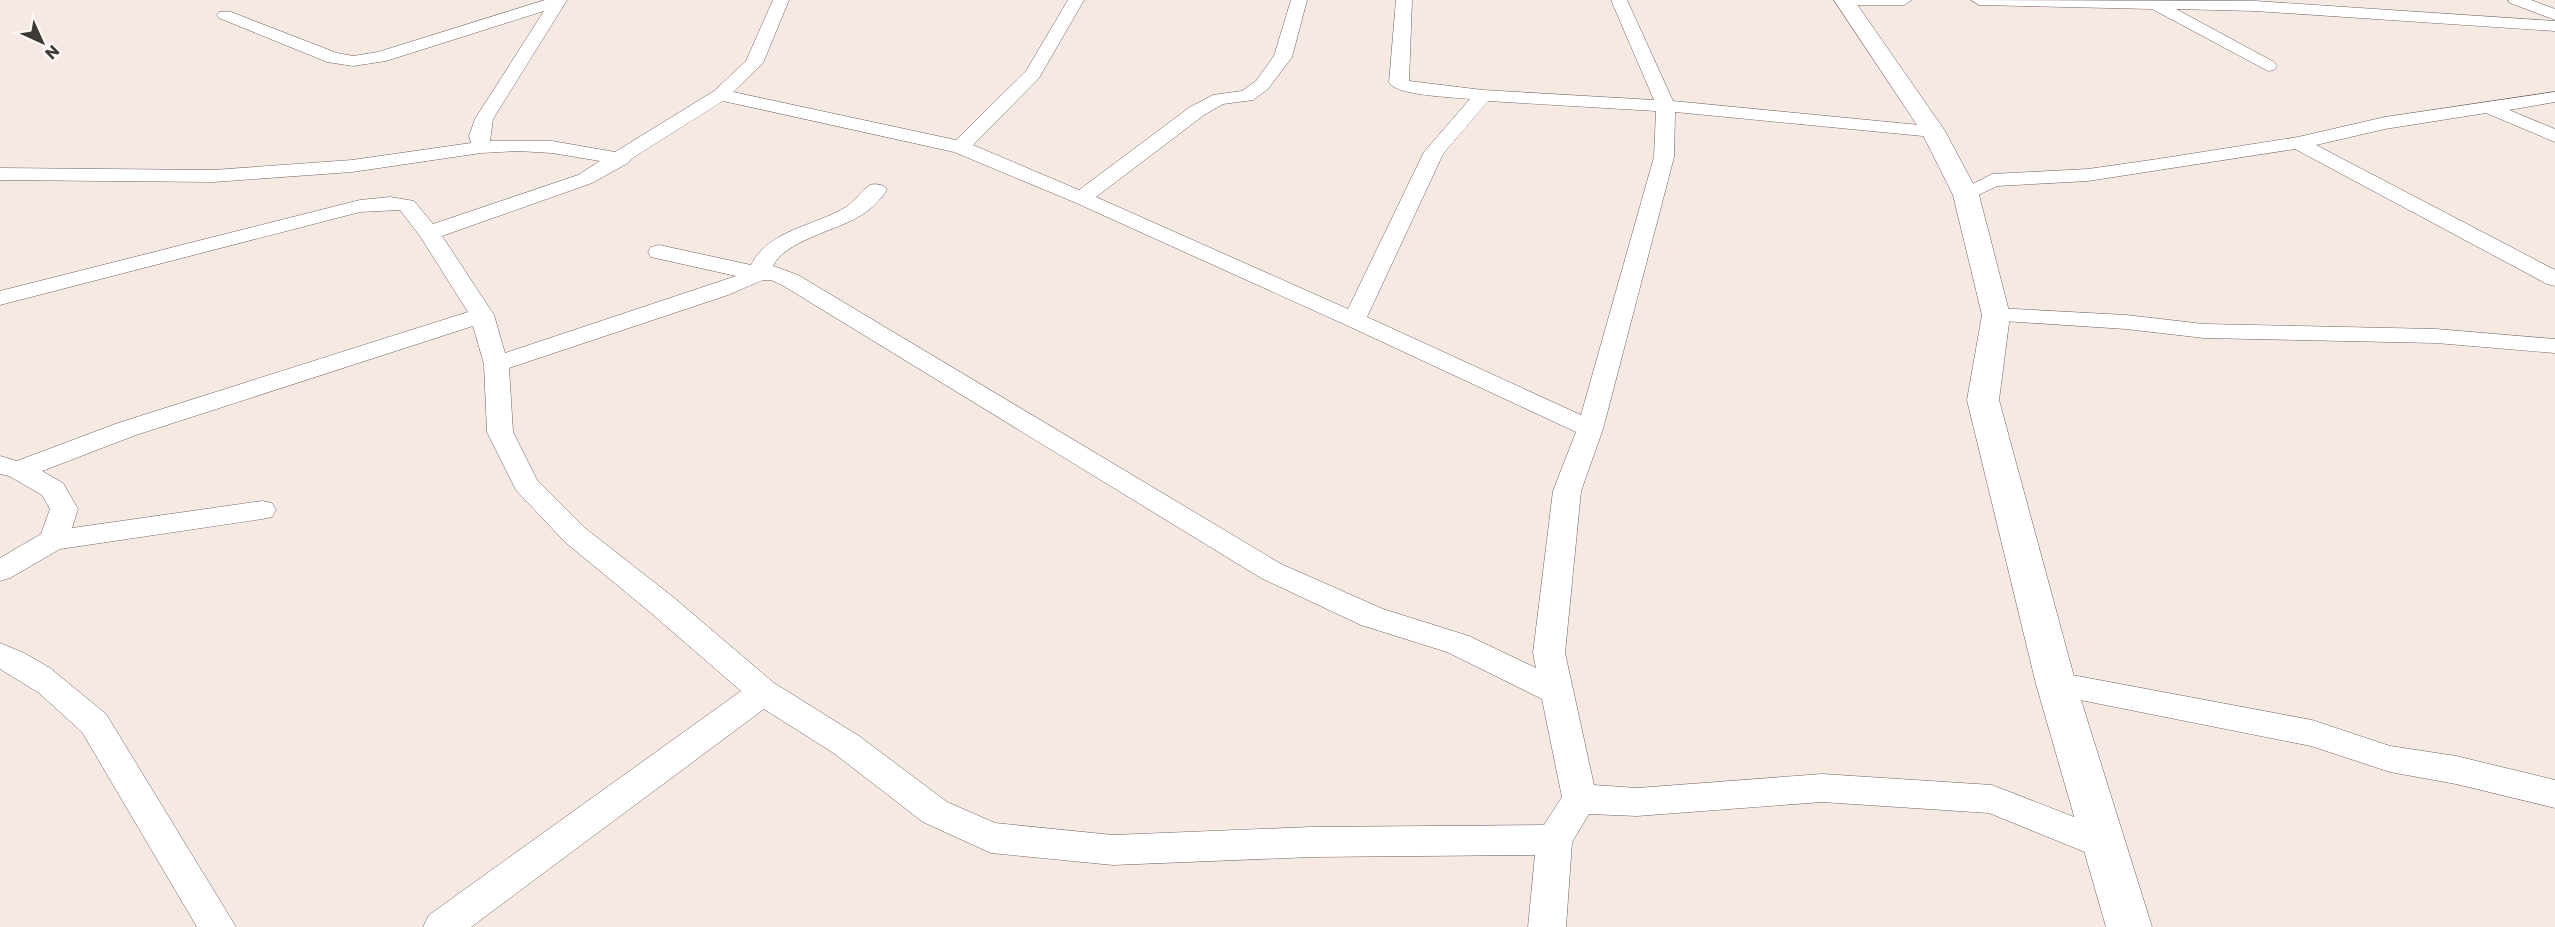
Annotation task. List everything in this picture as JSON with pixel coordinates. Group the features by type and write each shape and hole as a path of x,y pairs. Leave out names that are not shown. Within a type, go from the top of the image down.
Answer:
{"street":[{"path":"429,233 585,179 621,159 720,95 754,63 782,0"},
{"path":"960,147 1034,74 1076,0"},
{"path":"1081,198 1197,111 1219,99 1247,96 1262,85 1283,57 1299,0"},
{"path":"1404,0 1398,83 1405,86 1483,95 1666,106 1933,131"},
{"path":"1547,927 1554,840 1580,799 1549,653 1567,492 1590,429 1664,157 1666,106 1618,0"},
{"path":"1844,0 1904,0"},
{"path":"1844,0 1933,131 1966,195 1996,315 1983,400 2056,684 2102,844 2129,927"},
{"path":"1979,0 2254,6 2555,26"},
{"path":"2516,0 2555,15"},
{"path":"225,15 333,58 353,61 380,57 559,1"},
{"path":"481,147 479,136 484,119 559,1"},
{"path":"2157,5 2268,66"},
{"path":"720,95 960,147 1081,198 1354,320 1590,429"},
{"path":"1354,320 1434,152 1451,135 1483,95"},
{"path":"1966,195 1992,180 2088,175 2298,143 2385,123 2555,97"},
{"path":"2486,106 2555,136"},
{"path":"2298,143 2555,279"},
{"path":"0,174 213,176 352,166 481,147 518,145 552,147 621,159"},
{"path":"496,363 720,290 759,274 766,258 782,245 847,215 868,202 877,190"},
{"path":"0,298 360,206 390,202 406,205 429,233 482,315 496,363 501,432 526,484 575,535 763,692 847,745 935,812 991,838 1113,850 1311,842 1554,840"},
{"path":"659,252 759,274 774,273 790,280 1271,572 1372,617 1458,644 1556,691"},
{"path":"9,468 482,315"},
{"path":"1996,315 2126,322 2204,330 2436,336 2555,346"},
{"path":"9,468 53,489 64,509 53,540"},
{"path":"0,571 53,540 262,510"},
{"path":"0,655 23,666 69,697 94,723 217,927"},
{"path":"2056,684 2312,733 2390,759 2456,770 2555,794"},
{"path":"442,927 763,692"},
{"path":"1580,799 1637,802 1822,788 1992,799 2102,844"}]}
